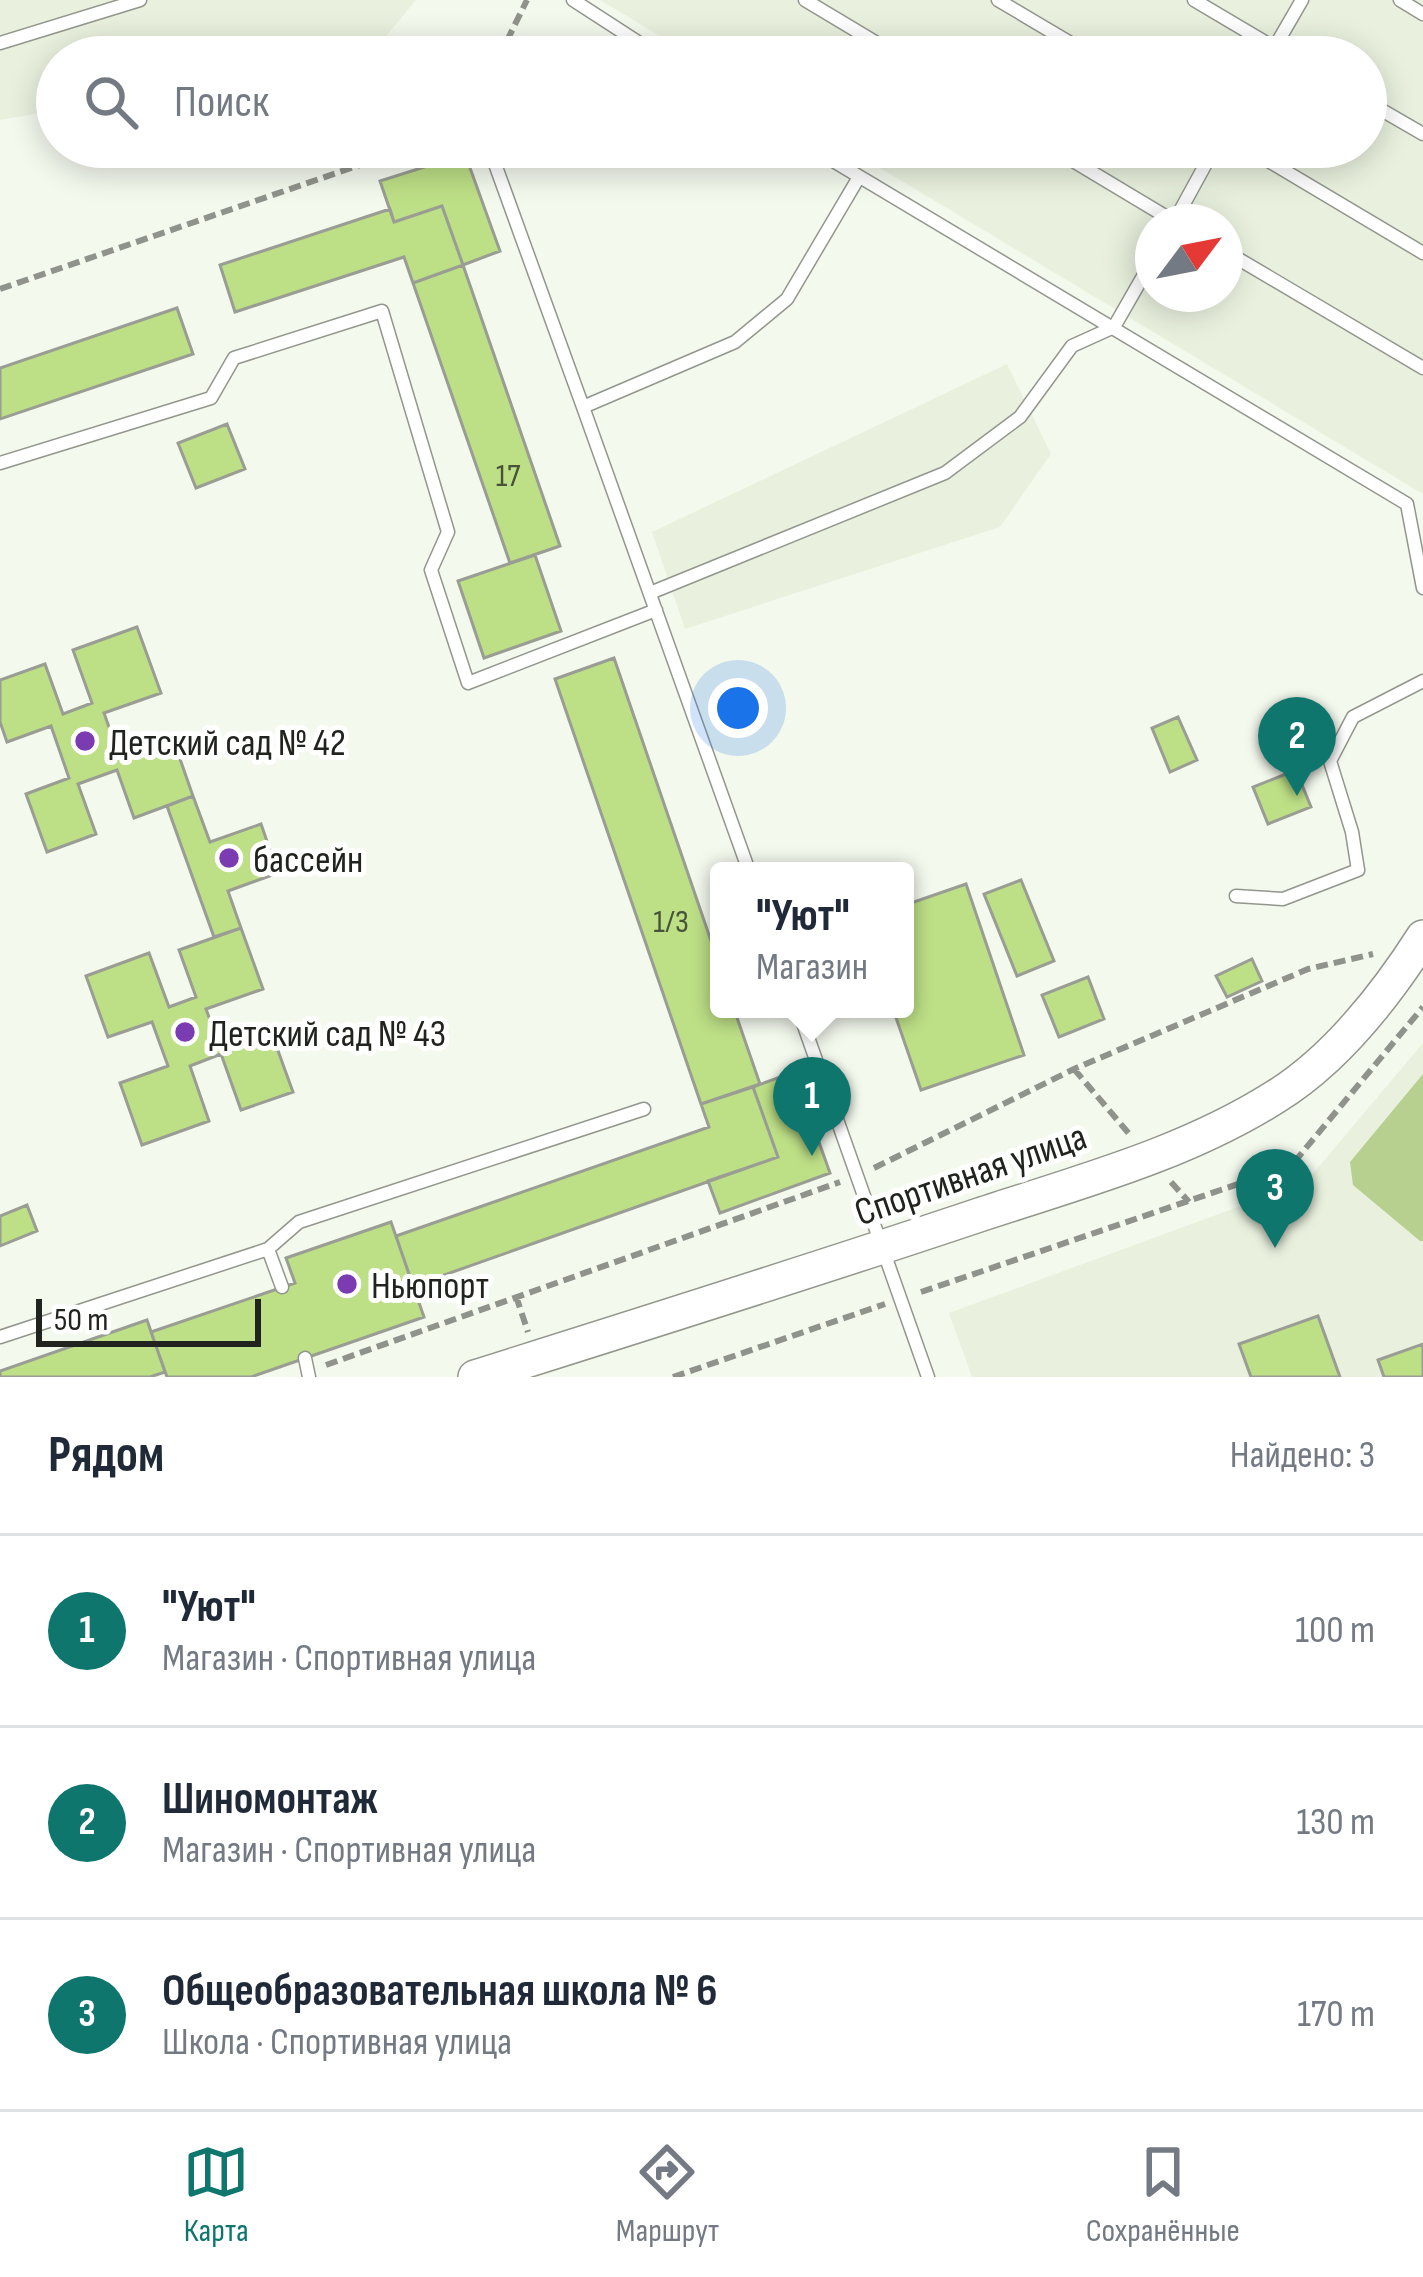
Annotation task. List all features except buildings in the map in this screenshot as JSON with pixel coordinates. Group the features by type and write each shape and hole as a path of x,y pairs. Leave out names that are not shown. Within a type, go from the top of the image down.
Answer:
{"street":[{"name":"Спортивная улица","path":"475,1377 1176,1148 1275,1098 1343,1040 1423,937"}],"lane":[{"path":"0,43 140,0"},
{"path":"573,0 629,36"},
{"path":"805,0 865,36"},
{"path":"998,0 1059,36"},
{"path":"1194,0 1248,36"},
{"path":"1281,36 1302,0"},
{"path":"1400,0 1423,14"},
{"path":"1387,113 1423,134"},
{"path":"496,168 746,862"},
{"path":"844,168 1407,504 1423,588"},
{"path":"1085,168 1145,204"},
{"path":"1185,204 1204,168"},
{"path":"1281,168 1423,254"},
{"path":"583,407 735,342 787,299 859,177"},
{"path":"1243,262 1423,368"},
{"path":"650,593 945,472 1021,418 1072,346 1114,327 1135,290"},
{"path":"0,463 211,398 234,358 382,311 448,532 431,570 468,683 656,610"},
{"path":"1236,896 1283,899 1358,870 1348,813 1330,761 1353,717 1423,681"},
{"path":"801,1018 928,1377"},
{"path":"0,1337 268,1250 299,1222 644,1109"},
{"path":"268,1250 282,1287"},
{"path":"305,1358 309,1377"}],"path":[{"path":"510,36 527,0"},
{"path":"0,289 351,168"},
{"path":"673,1377 1291,1166 1423,1007"}],"shaded area":[{"path":"0,0 416,0 386,36 36,36 36,114 0,120"},
{"path":"600,0 1423,0 1423,494 880,168 1387,168 1387,36 660,36"},
{"path":"1007,364 1051,454 1000,527 685,629 652,532"},
{"path":"1423,1043 1423,1377 972,1377 949,1313 1306,1182"}],"green space":[{"path":"1423,1074 1420,1241 1353,1185 1350,1162"}],"place":[{"name":"Детский сад № 42","path":"85,741"},
{"name":"Шиномонтаж","path":"1297,796"},
{"name":"бассейн","path":"229,858"},
{"name":"Детский сад № 43","path":"185,1032"},
{"name":"\"Уют\"","path":"812,1156"},
{"name":"Общеобразовательная школа № 6","path":"1275,1248"},
{"name":"Ньюпорт","path":"347,1284"}]}
